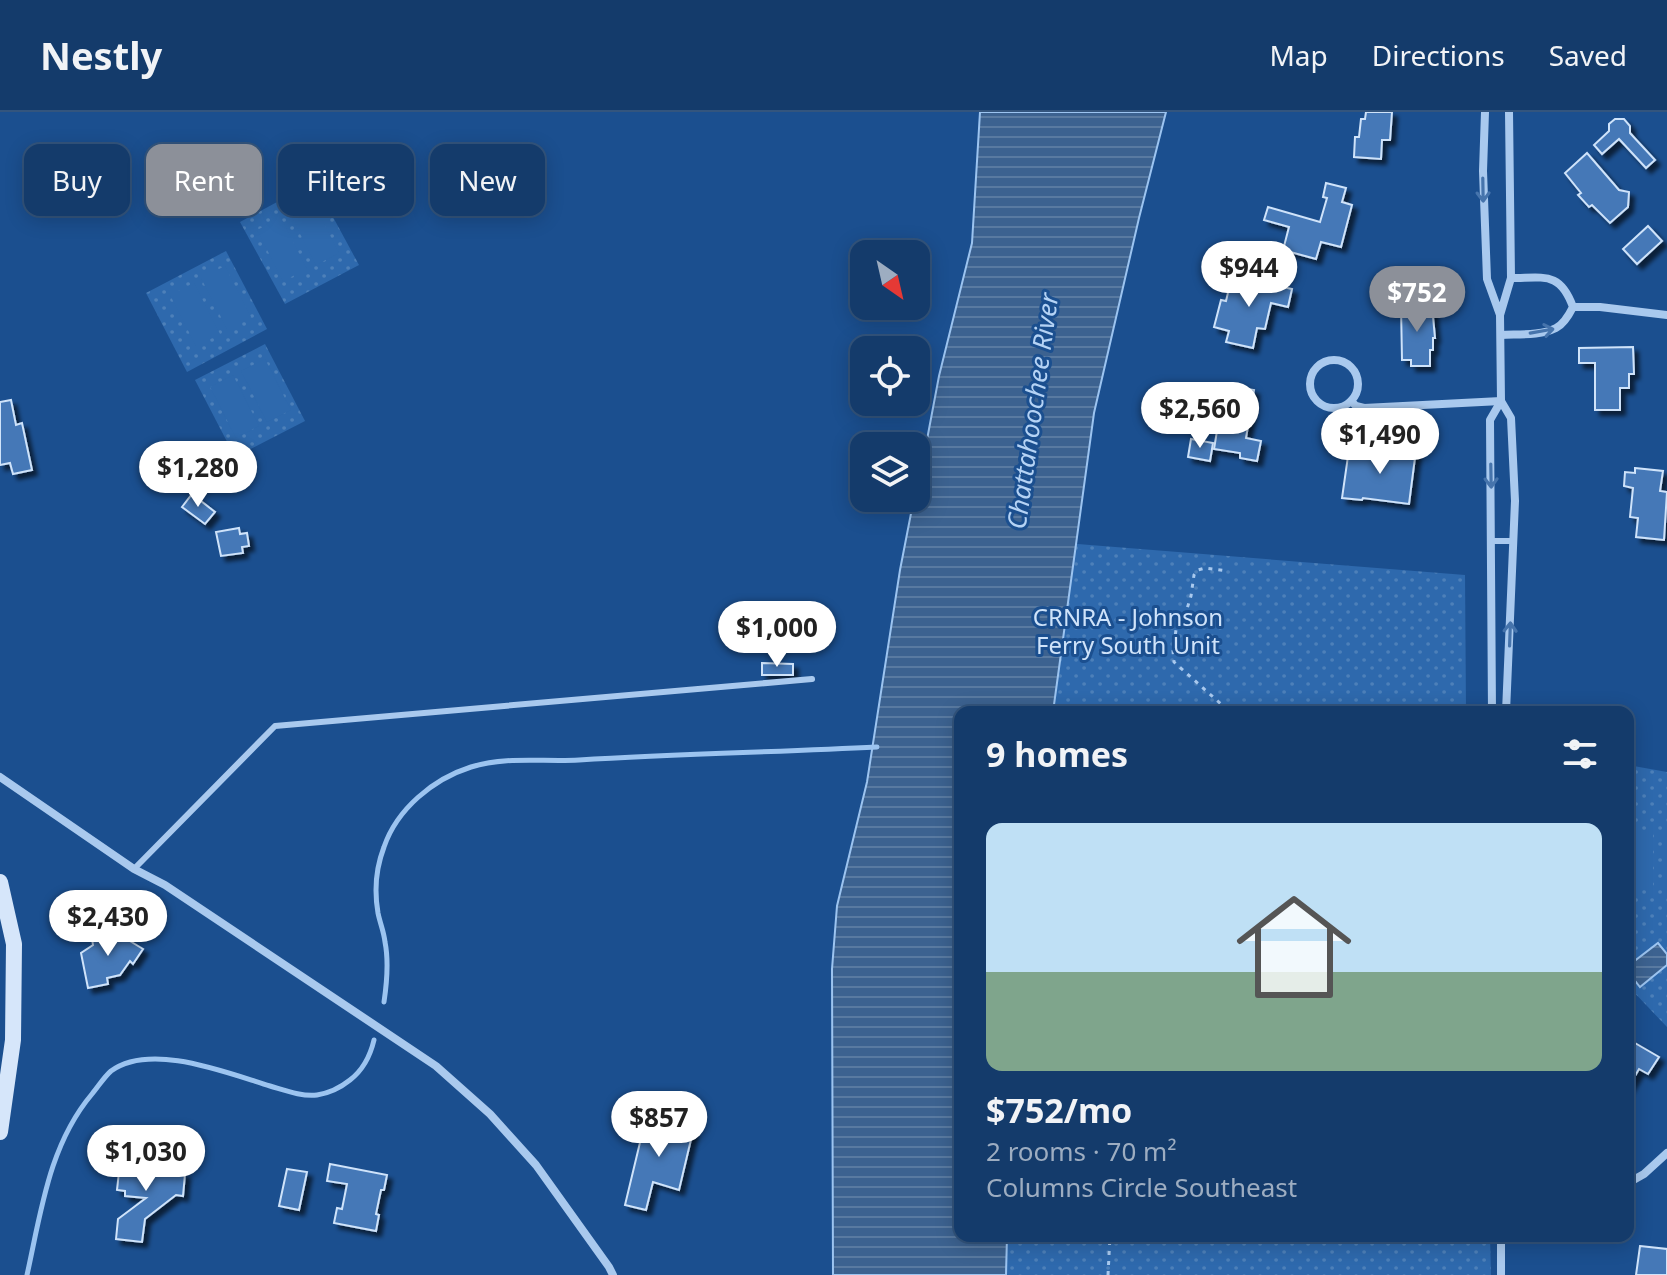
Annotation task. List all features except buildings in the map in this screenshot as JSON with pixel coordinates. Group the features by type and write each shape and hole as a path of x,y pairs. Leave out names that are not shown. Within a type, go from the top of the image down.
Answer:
{"street":[{"path":"1485,112 1483,171 1487,279 1500,315 1501,335 1501,401 1490,420 1492,706"},
{"path":"1500,315 1511,278 1509,112"},
{"path":"1511,278 1549,278 1558,282 1568,294 1573,307"},
{"path":"1501,335 1538,333 1558,328 1573,307"},
{"path":"1573,307 1667,315"},
{"path":"1333,360 1344,362 1354,369 1358,380 1357,392 1351,401 1341,407 1329,408 1319,403 1312,394 1310,382 1313,371 1322,363 1333,360"},
{"path":"1351,401 1364,408 1501,401"},
{"path":"1501,401 1511,418 1515,501 1506,706"},
{"path":"0,777 134,869 165,885 436,1066 490,1114 536,1165 613,1275"},
{"path":"0,882 14,944 13,1040 0,1132"},
{"path":"1634,1180 1667,1153"},
{"path":"1501,1242 1501,1275"}],"lane":[{"path":"1492,541 1513,541"},
{"path":"134,869 275,726 812,679"}],"path":[{"path":"1222,706 1174,662 1173,651 1176,630 1186,612 1194,575 1205,568 1227,571"},
{"path":"1108,1275 1110,1242"}],"green space":[{"path":"278,201 278,216 332,216 359,265 285,304 240,222 251,216 262,216 262,210"},
{"path":"291,216 320,216 339,253 316,265"},
{"path":"281,218 307,269 283,281 257,230"},
{"path":"226,251 267,329 187,372 146,293"},
{"path":"225,266 251,317 227,329 201,278"},
{"path":"194,283 220,334 196,346 170,295"},
{"path":"265,344 305,421 235,457 195,380"},
{"path":"265,359 291,410 267,422 241,371"},
{"path":"233,375 259,426 236,438 210,387"},
{"name":"CRNRA - Johnson Ferry South Unit","path":"1065,543 1465,575 1466,706 1023,706"},
{"path":"1634,766 1667,772 1667,1027 1634,992"},
{"path":"1634,833 1653,833 1653,890 1634,890"},
{"path":"1662,833 1667,833 1667,890 1662,890"},
{"path":"982,1242 1490,1242 1491,1275 982,1275"}],"water":[{"name":"Chattahoochee River","path":"980,112 1166,112 1094,413 1054,706 954,706 954,1242 1007,1242 1006,1275 833,1275 832,969 837,906 867,782 911,512 930,512 928,432 972,243"},
{"path":"1658,943 1667,954 1667,965 1640,987 1634,980 1634,961"}],"waterway":[{"path":"384,1002 387,964 377,904 379,863 390,833 407,808 443,779 471,767 511,760 579,760 877,747"},
{"path":"27,1275 42,1203 56,1157 77,1114 111,1071 147,1059 168,1060 211,1068 293,1093 317,1095 335,1090 355,1076 365,1063 374,1040"}]}
